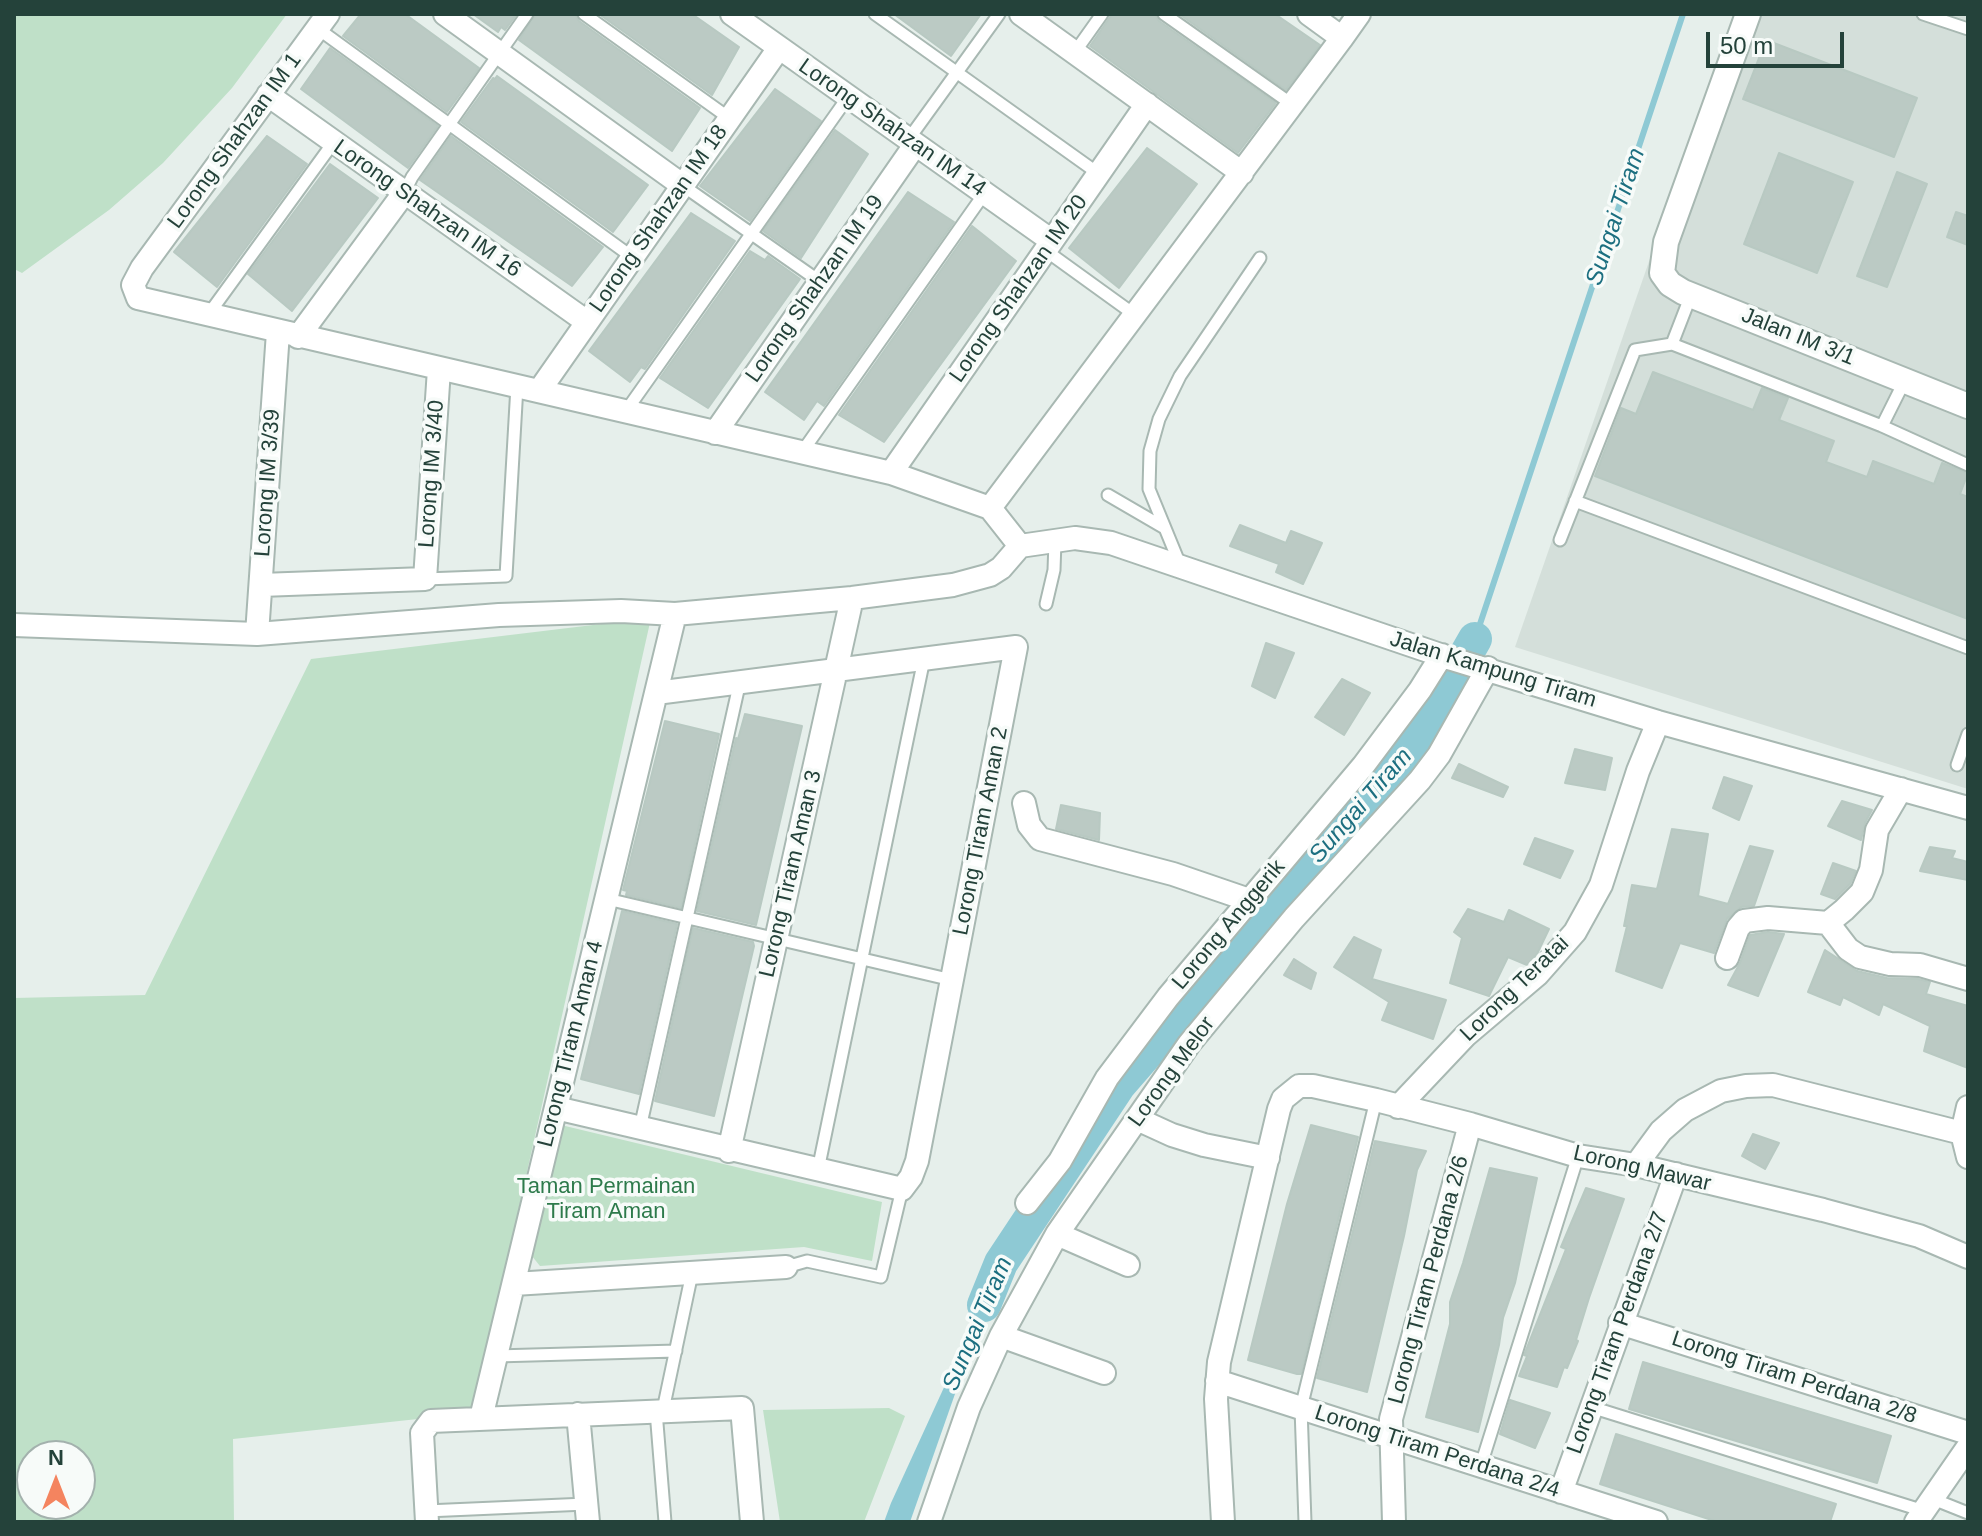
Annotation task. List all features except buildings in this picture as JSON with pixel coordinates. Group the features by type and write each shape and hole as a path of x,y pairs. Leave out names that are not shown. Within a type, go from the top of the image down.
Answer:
{"street":[{"path":"445,14 682,185"},
{"name":"Lorong Shahzan IM 14","path":"732,14 984,194 1048,246"},
{"path":"1021,14 1242,173"},
{"path":"1309,14 1342,38"},
{"path":"990,508 1359,14"},
{"name":"Jalan IM 3/1","path":"1748,14 1666,242 1662,273 1670,284 1691,295 1968,406"},
{"name":"Lorong Shahzan IM 1","path":"208,316 138,298 133,285 142,268 322,21"},
{"name":"Lorong Shahzan IM 18","path":"539,391 779,48"},
{"name":"Lorong Shahzan IM 16","path":"268,95 587,322"},
{"name":"Lorong Shahzan IM 20","path":"891,473 1147,104"},
{"name":"Lorong Shahzan IM 19","path":"715,433 912,143"},
{"path":"288,334 404,193"},
{"path":"14,625 257,634 499,615 621,611 675,614 852,598 973,581 1001,568 1020,546 990,508 891,473 208,316"},
{"name":"Lorong IM 3/39","path":"257,634 288,334"},
{"name":"Lorong IM 3/40","path":"425,579 439,369"},
{"name":"Jalan Kampung Tiram","path":"1020,546 1092,539 1447,657 1658,722 1968,808"},
{"path":"261,585 425,579"},
{"name":"Lorong Tiram Aman 3","path":"729,1151 852,598"},
{"name":"Lorong Tiram Aman 4","path":"481,1418 675,614"},
{"name":"Lorong Tiram Aman 2","path":"656,693 1016,647 917,1161 902,1189"},
{"name":"Lorong Anggerik","path":"1027,1203 1060,1161 1107,1078 1168,997 1363,766 1447,657"},
{"name":"Lorong Melor","path":"929,1522 969,1407 1001,1336 1057,1234 1189,1044 1284,930 1439,755 1482,666"},
{"name":"Lorong Teratai","path":"1398,1107 1466,1035 1538,974 1575,932 1601,885 1613,855 1638,771 1658,722"},
{"path":"1727,958 1738,928 1744,921 1768,918 1828,923 1862,892 1871,870 1877,830 1901,789"},
{"path":"1024,803 1029,825 1040,839 1160,870 1249,900"},
{"path":"1828,923 1848,949 1860,957 1890,964 1920,965 1968,979"},
{"path":"1636,1165 1661,1131 1685,1110 1721,1091 1746,1086 1773,1085 1962,1133"},
{"name":"Lorong Mawar","path":"1268,1158 1283,1099 1299,1086 1313,1086 1470,1124 1578,1156 1676,1174 1919,1236 1968,1257"},
{"path":"1968,1107 1962,1133 1968,1157"},
{"path":"556,1108 729,1151 902,1189"},
{"path":"1137,1119 1204,1145 1268,1158 1217,1381 1223,1522"},
{"name":"Lorong Tiram Perdana 2/6","path":"1394,1522 1391,1419 1470,1124"},
{"name":"Lorong Tiram Perdana 2/7","path":"1561,1492 1676,1174"},
{"path":"1057,1234 1128,1265"},
{"path":"514,1284 786,1267"},
{"name":"Lorong Tiram Perdana 2/8","path":"1620,1323 1968,1433"},
{"path":"1001,1336 1104,1373"},
{"name":"Lorong Tiram Perdana 2/4","path":"1217,1381 1656,1522"},
{"path":"427,1516 422,1433 431,1421 742,1408 752,1522"},
{"path":"578,1414 587,1513"},
{"path":"1924,1510 1968,1447"}],"lane":[{"path":"404,193 412,177 527,14"},
{"path":"584,14 729,118"},
{"path":"875,14 1099,174"},
{"path":"912,143 999,14"},
{"path":"1075,52 1102,14"},
{"path":"1164,14 1293,105"},
{"path":"1923,14 1968,29"},
{"path":"322,21 448,125 632,257"},
{"path":"626,411 848,97"},
{"path":"208,316 333,143"},
{"path":"682,185 819,281"},
{"path":"802,452 984,194"},
{"path":"1048,246 1136,315"},
{"path":"1181,568 1149,489 1150,451 1159,419 1180,376 1196,348 1260,258"},
{"path":"1672,344 1691,295"},
{"path":"1560,540 1635,350 1672,344 1882,426 1968,465"},
{"path":"1882,426 1905,380"},
{"path":"425,579 506,576 517,386"},
{"path":"1108,495 1163,527"},
{"path":"1575,501 1968,648"},
{"path":"1046,604 1054,570 1055,541"},
{"path":"818,1170 924,659"},
{"path":"640,1128 740,681"},
{"path":"1957,765 1968,734"},
{"path":"607,899 952,980"},
{"path":"1305,1522 1301,1408 1376,1100"},
{"path":"1481,1465 1578,1156"},
{"path":"786,1267 807,1261 881,1277 902,1189"},
{"path":"665,1522 660,1410 692,1273"},
{"path":"496,1356 676,1351"},
{"path":"1591,1407 1924,1510 1968,1513"},
{"path":"427,1516 587,1513"}],"shaded area":[{"path":"1735,14 1968,14 1968,789 1515,647"}],"green space":[{"path":"14,14 287,14 232,88 163,163 109,210 22,273 14,269"},
{"path":"651,618 473,1413 233,1439 234,1522 14,1522 14,998 145,995 311,659"},
{"name":"Taman Permainan Tiram Aman","path":"561,1125 882,1202 872,1261 804,1247 540,1266 527,1250"},
{"path":"889,1408 905,1416 864,1522 780,1522 763,1410"}],"water":[{"path":"1001,1263 910,1522 884,1522 891,1503"}],"waterway":[{"name":"Sungai Tiram","path":"1475,639 1683,14"},
{"name":"Sungai Tiram","path":"984,1305 1001,1263 1119,1085 1413,747 1475,639"}]}
